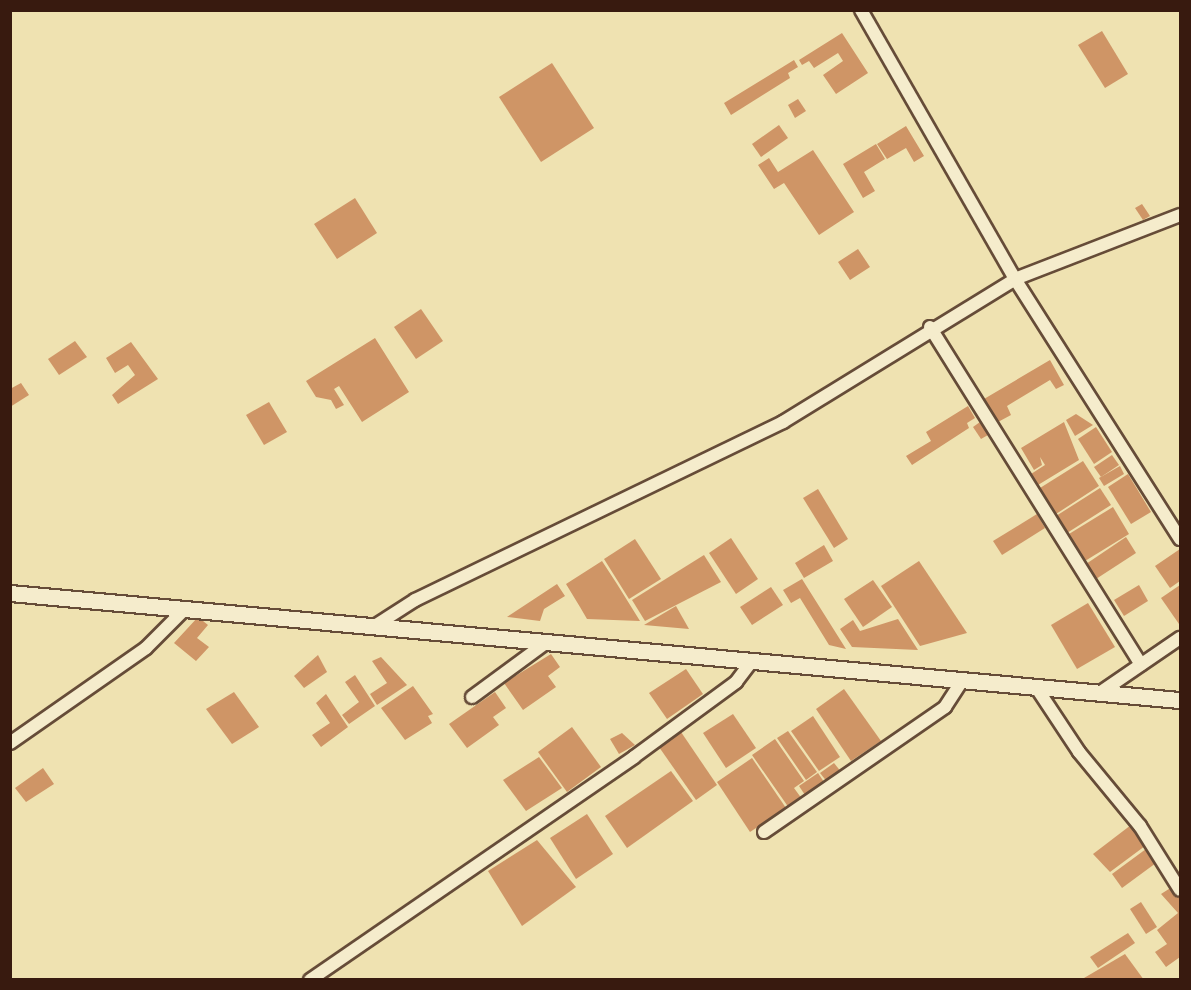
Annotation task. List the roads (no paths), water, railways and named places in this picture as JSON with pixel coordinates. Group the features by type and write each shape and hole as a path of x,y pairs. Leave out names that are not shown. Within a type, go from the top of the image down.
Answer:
{"street":[{"path":"861,10 1015,279 1180,539"},
{"path":"372,628 415,600 783,422 930,327 1015,279 1180,215"},
{"path":"930,327 1141,665"},
{"path":"10,592 372,628 1180,700"},
{"path":"10,743 146,648 184,610"},
{"path":"1101,692 1180,638"},
{"path":"472,698 547,642"},
{"path":"310,980 634,757 736,682 751,662"},
{"path":"764,832 945,707 962,681"},
{"path":"1036,687 1180,890"}]}
